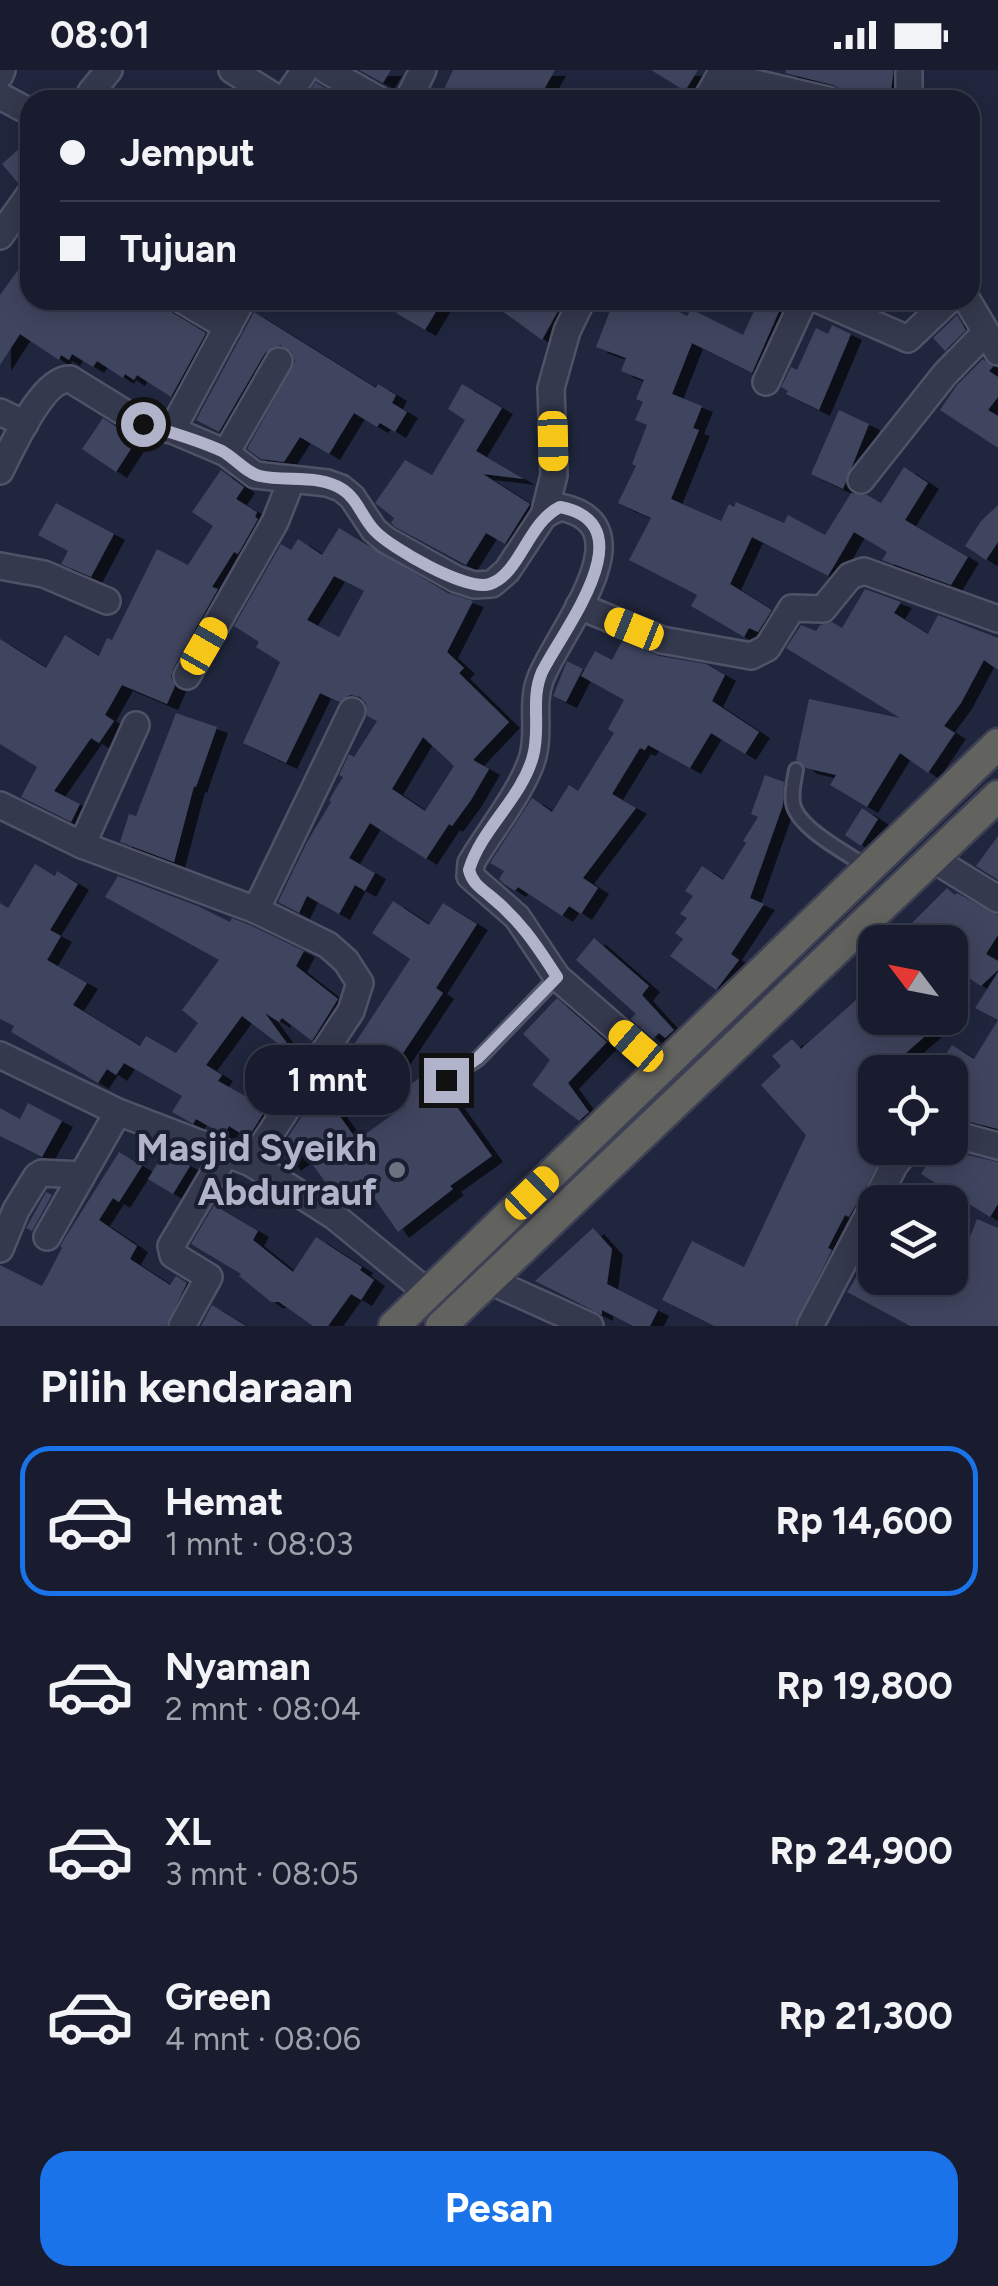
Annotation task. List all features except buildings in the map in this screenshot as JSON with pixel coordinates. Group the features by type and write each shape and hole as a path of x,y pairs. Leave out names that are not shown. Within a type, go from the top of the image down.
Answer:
{"highway":[{"path":"394,1326 998,744"},
{"path":"441,1326 998,796"}],"street":[{"path":"93,90 109,70"},
{"path":"232,70 264,90"},
{"path":"326,70 361,90"},
{"path":"722,72 790,90"},
{"path":"0,236 20,208"},
{"path":"198,310 228,328"},
{"path":"172,430 237,310"},
{"path":"0,471 50,387 63,378 80,382 143,424 172,430 226,453 256,475 327,482 341,488 386,540 456,579 474,586 492,584 507,571 544,515 554,474 552,388 567,331 577,310"},
{"path":"766,382 799,310"},
{"path":"842,310 908,339 938,310"},
{"path":"860,480 945,374 991,343 973,310"},
{"path":"226,453 279,361"},
{"path":"0,412 25,424"},
{"path":"187,676 275,522 292,479"},
{"path":"544,515 560,507 583,516 600,540 598,566 537,687 535,743 528,768 469,870 473,882 517,917 557,977 663,1069"},
{"path":"0,566 44,574 106,601"},
{"path":"579,606 662,640 752,656 768,648 792,608 822,609 850,576 864,571 998,619"},
{"path":"256,910 352,712"},
{"path":"82,844 136,725"},
{"path":"0,805 82,844 256,910 328,945 346,961 360,982 352,1011 251,1164"},
{"path":"932,858 998,899"},
{"path":"0,1055 118,1112 251,1164 334,1216 427,1292"},
{"path":"47,1237 118,1112"},
{"path":"968,1138 998,1146"},
{"path":"182,1326 209,1278 173,1255 171,1246 226,1153"},
{"path":"810,1326 894,1165"},
{"path":"0,1249 16,1210 37,1176 81,1176"},
{"path":"488,1280 590,1326"}],"lane":[{"path":"796,770 792,800 796,812 816,832 869,868"},
{"path":"446,1080 478,1058 557,977"}],"place":[{"name":"Masjid Syeikh Abdurrauf","path":"397,1170"}],"route":[{"path":"143,424 172,430 226,453 256,475 327,482 341,488 386,540 474,586 492,584 507,571 544,515 560,507 583,516 600,540 598,566 537,687 533,756 469,870 473,882 517,917 557,977 478,1058 446,1080"}]}
